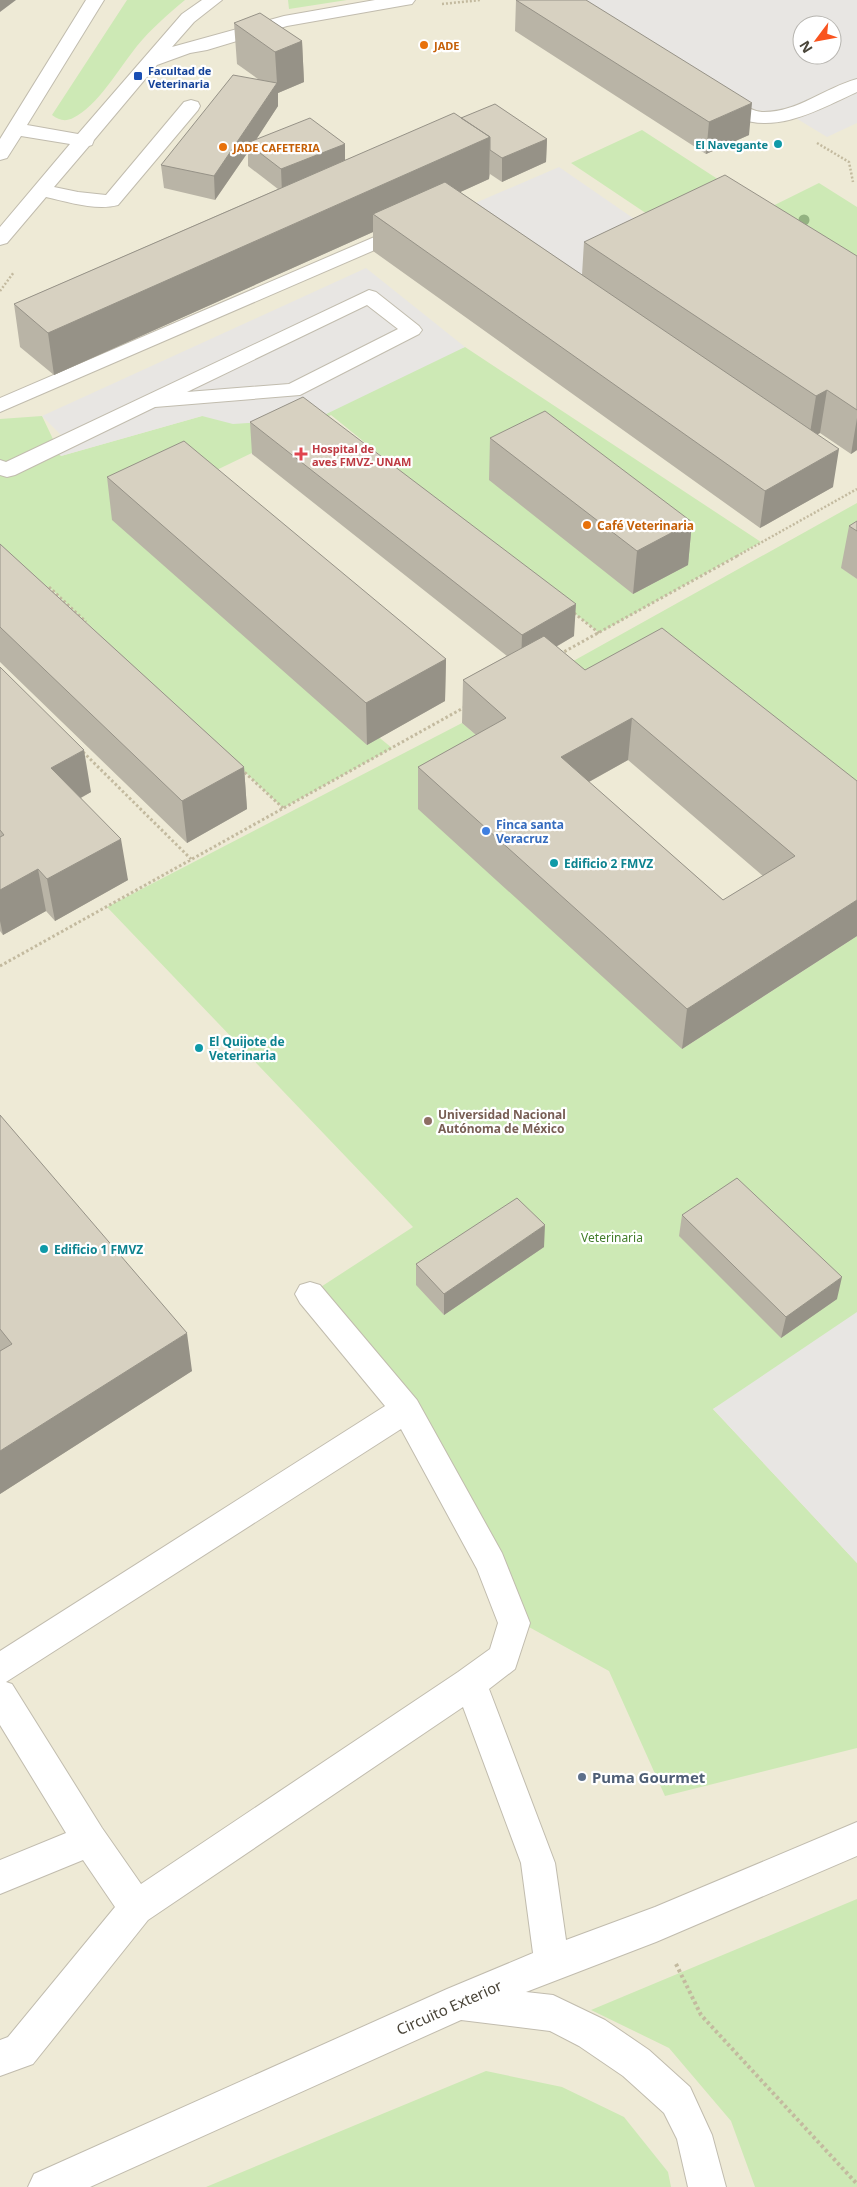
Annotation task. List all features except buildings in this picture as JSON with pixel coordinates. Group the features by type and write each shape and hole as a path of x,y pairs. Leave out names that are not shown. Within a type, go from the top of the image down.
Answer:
{"street":[{"path":"0,154 95,0"},
{"path":"0,239 188,18 213,0"},
{"path":"150,62 187,48 201,46 284,21 406,0"},
{"path":"706,89 748,115 766,117 796,113 857,84"},
{"path":"42,190 78,198 111,201 191,106"},
{"path":"16,129 85,141"},
{"path":"0,406 426,221"},
{"path":"0,467 7,470 150,401 369,296 412,330 293,390 150,401"},
{"path":"0,2058 20,2051 136,1908 470,1683 503,1658 514,1623 491,1563 406,1409 310,1294"},
{"path":"0,1668 406,1409"},
{"path":"470,1683 538,1863 552,1962"},
{"path":"0,1695 90,1840 136,1908"},
{"path":"0,1877 90,1840"},
{"name":"Circuito Exterior","path":"47,2187 552,1962 656,1924 857,1840"},
{"path":"460,2002 553,2013 592,2032 636,2063 677,2100 694,2135 706,2173 707,2187"}],"path":[{"path":"556,657 857,489"},
{"path":"49,587 91,627"},
{"path":"568,608 599,633"},
{"path":"0,966 470,704"},
{"path":"78,747 191,859"},
{"path":"240,768 283,808"},
{"path":"656,1924 701,2015 857,2184"}],"shaded area":[{"name":"Universidad Nacional Autónoma de México","path":"0,0 857,0 857,2187 0,2187"},
{"path":"562,0 857,0 857,123 827,137 789,114 729,107"},
{"path":"559,167 659,236 559,288 452,213"},
{"path":"366,268 465,347 318,418 233,424 202,416 61,456 54,449 62,436 42,416"},
{"path":"857,1312 857,1563 713,1409"}],"green space":[{"path":"127,0 185,0 142,40 108,86 91,105 82,113 67,120 55,117 52,115"},
{"path":"288,0 347,0 289,9"},
{"path":"642,130 747,198 674,232 571,163"},
{"path":"819,183 857,207 857,298 740,222"},
{"path":"465,347 761,542 599,633 331,415 113,520 392,748 283,808 49,587 0,588 0,419 42,416 61,456 202,416"},
{"path":"857,503 857,559 842,568 857,579 857,829 541,679"},
{"name":"Veterinaria","path":"462,723 505,760 682,1049 857,936 857,1325 713,1409 857,1563 857,1748 665,1796 609,1671 518,1621 495,1561 310,1294 413,1227 107,907"},
{"path":"857,1899 857,2187 755,2187 731,2121 669,2048 591,2010"},
{"path":"486,2071 562,2087 624,2117 668,2172 671,2187 206,2187"}],"place":[{"name":"JADE","path":"424,45"},
{"name":"Facultad de Veterinaria","path":"138,76"},
{"name":"El Navegante","path":"778,144"},
{"name":"JADE CAFETERIA","path":"223,147"},
{"name":"Hospital de aves FMVZ- UNAM","path":"301,454"},
{"name":"Café Veterinaria","path":"587,525"},
{"name":"Finca santa Veracruz","path":"486,831"},
{"name":"Edificio 2 FMVZ","path":"554,863"},
{"name":"El Quijote de Veterinaria","path":"199,1048"},
{"name":"Universidad Nacional Autónoma de México","path":"428,1121"},
{"name":"Edificio 1 FMVZ","path":"44,1249"},
{"name":"Puma Gourmet","path":"582,1777"}]}
